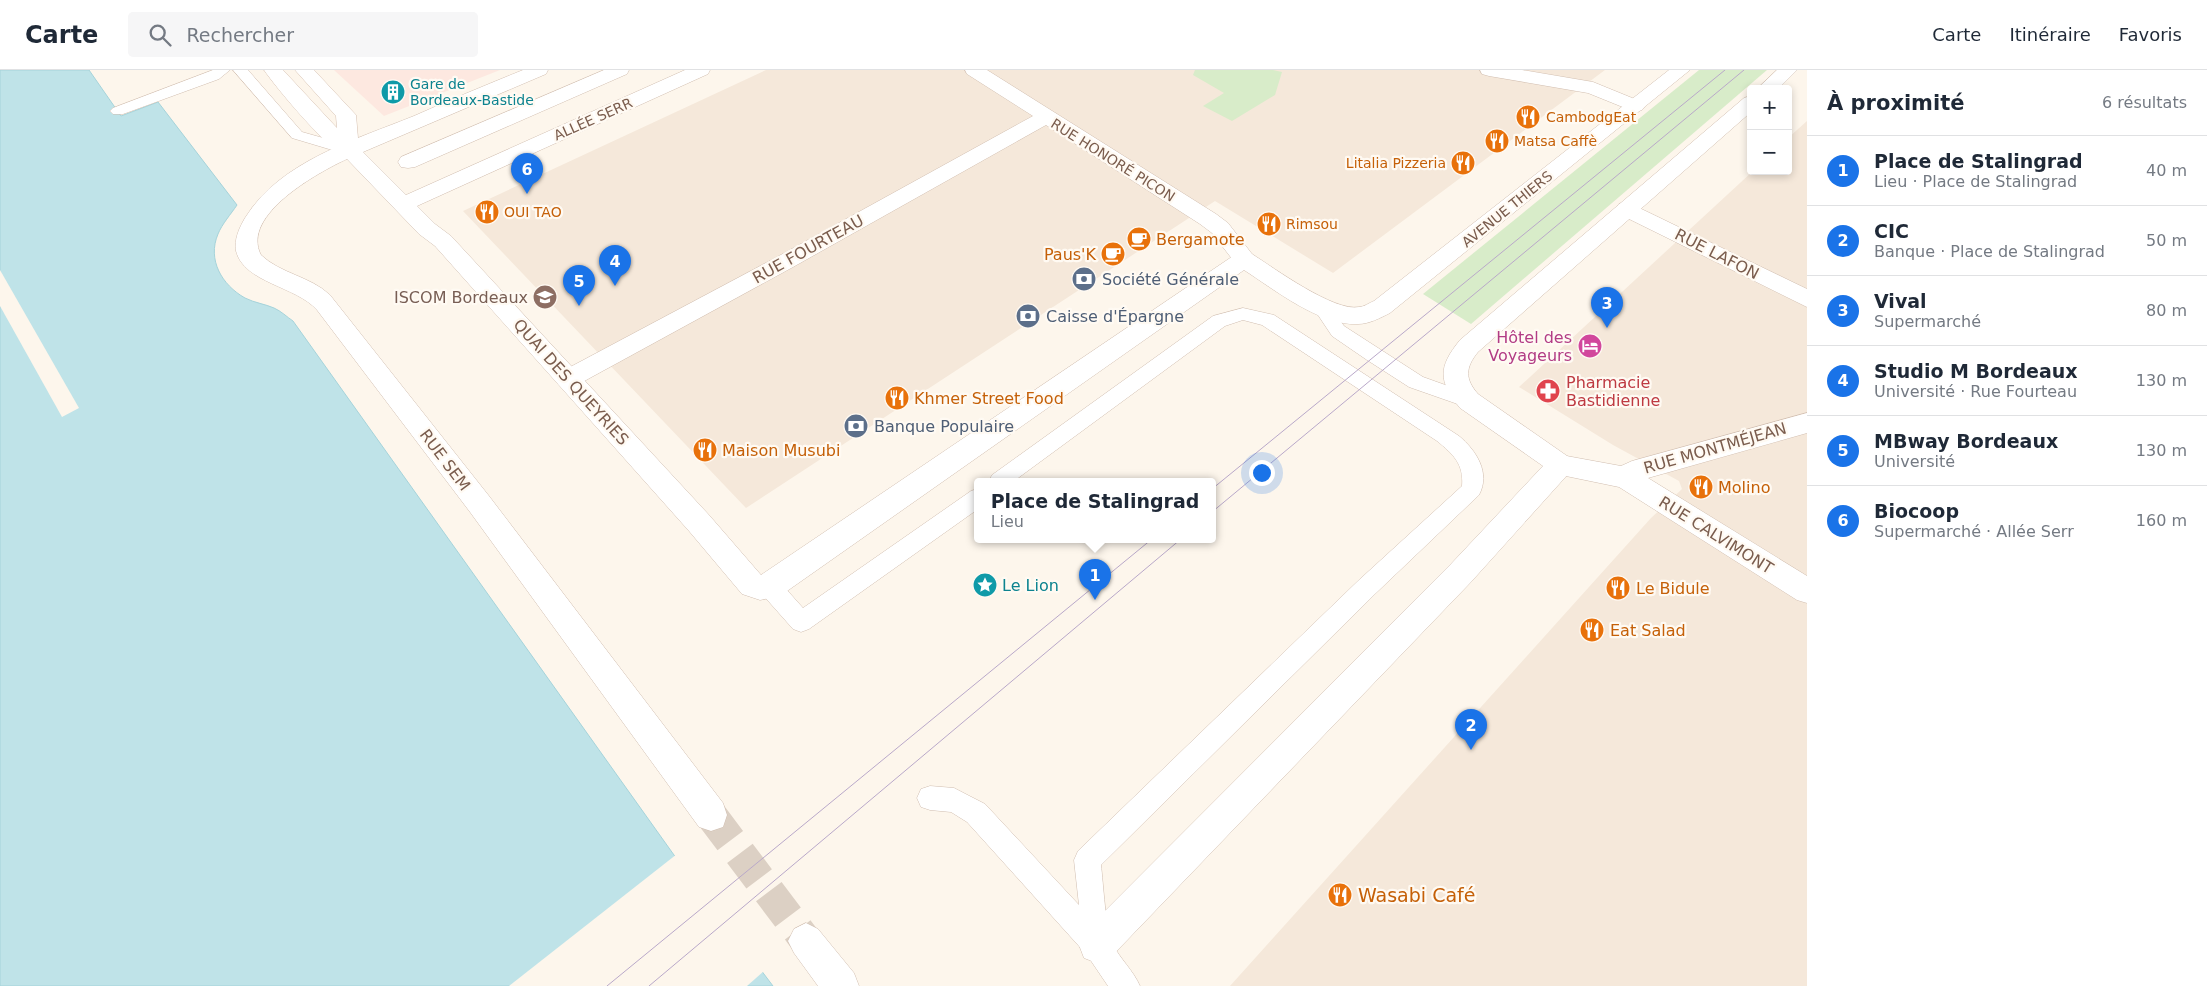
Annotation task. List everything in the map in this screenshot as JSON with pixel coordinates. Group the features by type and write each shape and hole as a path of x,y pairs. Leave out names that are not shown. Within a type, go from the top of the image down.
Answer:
{"street":[{"name":"QUAI DES QUEYRIES","path":"274,70 323,126 427,228 443,241 706,531 752,585 760,588 770,587"},
{"path":"304,70 346,115 349,150 539,70"},
{"path":"408,162 620,70"},
{"name":"ALLÉE SERR","path":"404,204 701,70"},
{"name":"RUE HONORÉ PICON","path":"974,70 1208,219 1220,228 1244,259"},
{"path":"1489,70 1593,88 1635,106"},
{"name":"AVENUE THIERS","path":"1244,259 1321,306 1356,316 1369,314 1382,307 1681,70"},
{"path":"1771,85 1788,70"},
{"path":"1626,478 1561,465 1469,402 1457,388 1454,377 1455,366 1468,346 1747,105"},
{"name":"RUE FOURTEAU","path":"568,379 785,262 1046,117"},
{"name":"RUE SEM","path":"349,150 287,186 263,208 252,224 247,239 247,248 252,259 260,268 312,292 325,305 398,397 711,815"},
{"name":"RUE LAFON","path":"1627,209 1807,299"},
{"path":"770,587 1244,259"},
{"name":"RUE MONTMÉJEAN","path":"1626,478 1632,472 1807,422"},
{"path":"1097,945 1468,567 1561,465"},
{"name":"RUE CALVIMONT","path":"1626,478 1807,591"},
{"path":"806,940 841,986"}],"lane":[{"path":"118,111 214,76 223,70"},
{"path":"240,70 297,135 349,150"},
{"path":"1321,306 1338,331 1390,366 1416,382 1469,402"},
{"path":"1003,478 1219,321 1243,314 1268,320 1436,430 1453,442 1473,466 1472,489 1367,586 1087,860 1097,945"},
{"path":"770,587 801,622 974,500"},
{"path":"930,798 954,800 976,812 1097,945 1111,968 1126,986"}],"shaded area":[{"path":"334,70 500,70 384,116"},
{"path":"766,70 1605,70 1333,273 1215,201 746,508 463,211"},
{"path":"1807,121 1807,986 1230,986 1651,518 1682,489 1679,481 1613,445 1519,387 1749,175 1792,175 1792,134"}],"green space":[{"path":"1195,70 1273,70 1282,72 1275,95 1232,121 1203,106 1224,93 1193,75"},
{"path":"1699,70 1767,70 1750,85 1747,85 1747,87 1471,324 1423,294"}],"water":[{"path":"0,70 89,70 121,116 158,102 237,205 218,234 215,244 216,262 223,279 245,298 274,308 293,321 674,855 773,986 0,986"}],"pier":[{"path":"0,270 79,408 62,417 0,306"},
{"path":"677,854 765,970 747,986 509,986"}],"tunnel":[{"path":"711,815 806,941"}],"tram line":[{"path":"1216,486 1725,70"},
{"path":"1216,509 1744,70"},
{"path":"607,986 1147,543"},
{"path":"649,986 1176,543"}],"place":[{"name":"Gare de Bordeaux-Bastide","path":"393,92"},
{"name":"CambodgEat","path":"1528,117"},
{"name":"Matsa Caffè","path":"1497,141"},
{"name":"Litalia Pizzeria","path":"1463,163"},
{"name":"Biocoop","path":"527,194"},
{"name":"OUI TAO","path":"487,212"},
{"name":"Rimsou","path":"1269,224"},
{"name":"Bergamote","path":"1139,239"},
{"name":"Paus'K","path":"1113,254"},
{"name":"Société Générale","path":"1084,279"},
{"name":"Studio M Bordeaux","path":"615,286"},
{"name":"ISCOM Bordeaux","path":"545,297"},
{"name":"MBway Bordeaux","path":"579,306"},
{"name":"Caisse d'Épargne","path":"1028,316"},
{"name":"Vival","path":"1607,328"},
{"name":"Hôtel des Voyageurs","path":"1590,346"},
{"name":"Pharmacie Bastidienne","path":"1548,391"},
{"name":"Khmer Street Food","path":"897,398"},
{"name":"Banque Populaire","path":"856,426"},
{"name":"Maison Musubi","path":"705,450"},
{"name":"Molino","path":"1701,487"},
{"name":"Le Lion","path":"985,585"},
{"name":"Le Bidule","path":"1618,588"},
{"name":"Place de Stalingrad","path":"1095,600"},
{"name":"Eat Salad","path":"1592,630"},
{"name":"CIC","path":"1471,750"},
{"name":"Wasabi Café","path":"1340,895"}]}
